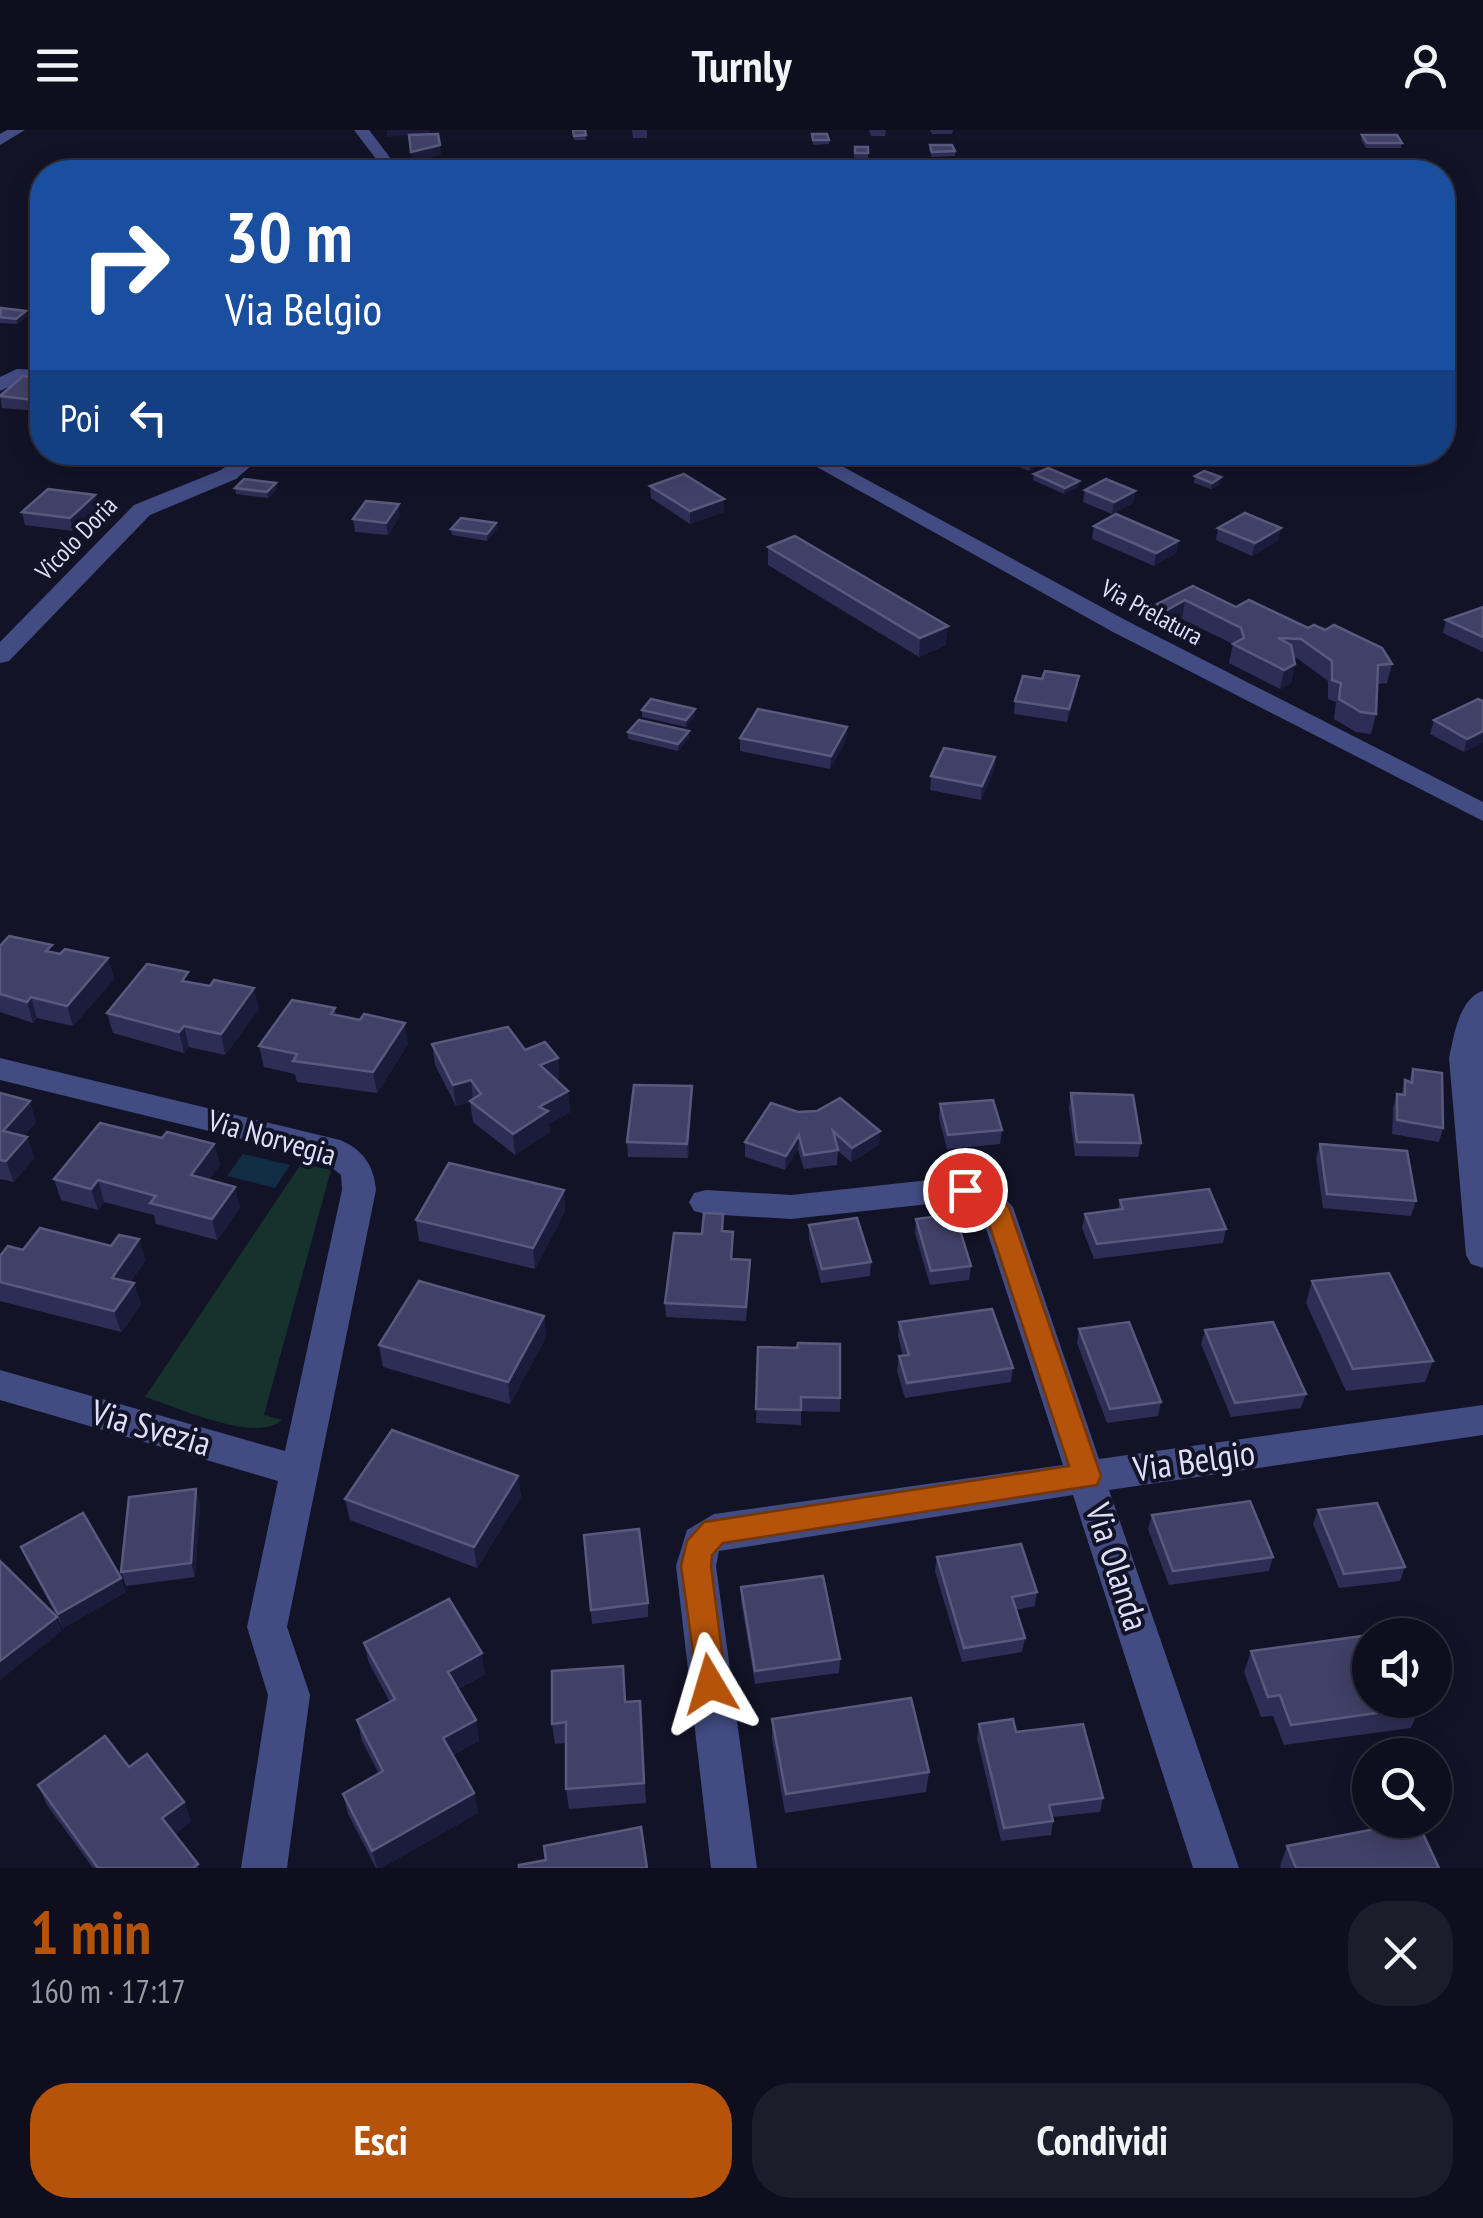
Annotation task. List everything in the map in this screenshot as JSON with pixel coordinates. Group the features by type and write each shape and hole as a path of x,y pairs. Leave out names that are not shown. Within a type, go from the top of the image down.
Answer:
{"street":[{"path":"0,140 18,130"},
{"path":"361,130 385,160"},
{"path":"0,385 17,375 30,376"},
{"name":"Vicolo Doria","path":"0,656 142,510 169,495 229,478 243,465"},
{"name":"Via Prelatura","path":"824,465 1104,618 1483,813"},
{"path":"1483,1001 1465,1058 1483,1256"},
{"name":"Via Norvegia","path":"0,1069 328,1148 353,1163 359,1190 267,1628 288,1695 264,1868"},
{"name":"Via Olanda","path":"706,1202 791,1206 957,1189 987,1198 996,1207 1216,1868"},
{"name":"Via Svezia","path":"0,1385 302,1472"},
{"name":"Via Belgio","path":"734,1868 696,1573 698,1550 707,1536 734,1526 1483,1420"}],"green space":[{"path":"301,1164 331,1170 264,1415 282,1420 255,1428 236,1426 145,1397"}],"water":[{"path":"243,1154 290,1165 275,1188 227,1176"}],"building":[{"path":"573,130 585,130 586,135 574,136"},
{"path":"438,134 440,145 411,152 409,135"},
{"path":"812,134 827,134 829,140 813,140"},
{"path":"1362,135 1397,135 1402,143 1367,143"},
{"path":"930,145 952,145 955,151 932,152"},
{"path":"855,147 868,147 868,153 855,153"},
{"path":"1,308 26,311 16,319 0,317"},
{"path":"23,376 30,377 30,400 0,396"},
{"path":"1048,468 1079,481 1065,488 1034,474"},
{"path":"1204,471 1221,477 1212,483 1195,476"},
{"path":"684,474 724,499 690,511 650,486"},
{"path":"244,479 276,483 267,492 235,488"},
{"path":"1106,479 1135,491 1114,502 1085,490"},
{"path":"48,489 95,495 70,518 22,512"},
{"path":"366,501 399,504 386,523 353,519"},
{"path":"1245,513 1281,528 1255,543 1218,528"},
{"path":"1116,514 1178,541 1156,553 1094,526"},
{"path":"461,518 496,523 487,534 451,529"},
{"path":"795,536 948,626 920,638 768,547"},
{"path":"1193,586 1236,607 1249,600 1308,628 1314,625 1325,630 1334,625 1382,648 1392,664 1378,665 1376,714 1361,712 1339,699 1341,683 1332,680 1332,661 1301,639 1278,638 1291,645 1295,664 1284,670 1233,644 1244,638 1241,628 1185,600 1167,610 1157,604"},
{"path":"1483,607 1483,637 1446,620"},
{"path":"1045,671 1079,676 1069,709 1015,701 1023,676 1042,679"},
{"path":"651,699 695,709 686,720 642,710"},
{"path":"1478,699 1483,701 1483,731 1467,739 1434,720"},
{"path":"758,709 847,727 831,756 740,738"},
{"path":"639,720 689,731 678,744 628,732"},
{"path":"944,748 995,757 982,786 931,776"},
{"path":"9,936 52,945 46,951 60,954 65,949 108,958 67,1006 31,997 27,1002 0,994 0,946"},
{"path":"147,964 188,972 182,981 210,986 214,980 254,988 221,1034 184,1026 179,1032 107,1013"},
{"path":"292,1000 335,1008 331,1014 360,1020 364,1014 405,1023 373,1072 293,1061 297,1054 259,1046"},
{"path":"508,1027 525,1050 545,1042 558,1058 540,1065 568,1091 539,1107 548,1111 513,1134 470,1101 481,1094 471,1080 453,1085 432,1044"},
{"path":"1413,1069 1442,1073 1443,1128 1397,1120 1397,1094 1405,1095 1405,1080 1412,1083"},
{"path":"634,1085 692,1086 687,1144 627,1142"},
{"path":"0,1093 30,1101 3,1131 27,1137 6,1161 0,1160"},
{"path":"1071,1093 1133,1095 1141,1143 1077,1142"},
{"path":"840,1098 880,1131 852,1148 833,1131 838,1150 804,1155 799,1135 786,1156 745,1142 771,1103 798,1112 817,1111"},
{"path":"993,1100 1002,1130 948,1135 940,1104"},
{"path":"100,1123 162,1138 167,1132 214,1144 191,1175 235,1187 212,1219 150,1203 156,1196 98,1180 91,1189 54,1179"},
{"path":"1320,1144 1407,1151 1416,1201 1327,1194"},
{"path":"449,1163 564,1190 533,1248 416,1220"},
{"path":"1209,1189 1226,1229 1097,1244 1085,1214 1123,1209 1120,1200"},
{"path":"704,1213 723,1214 722,1231 733,1232 731,1259 750,1260 746,1307 665,1303 674,1233 702,1234"},
{"path":"955,1214 971,1266 931,1271 916,1219"},
{"path":"857,1218 871,1262 822,1269 809,1225"},
{"path":"40,1228 111,1246 119,1235 139,1239 112,1278 134,1283 114,1311 0,1282 0,1256 8,1246 23,1250"},
{"path":"1389,1273 1433,1361 1353,1369 1312,1281"},
{"path":"419,1281 544,1316 508,1382 379,1345"},
{"path":"992,1309 1013,1368 907,1383 899,1356 909,1355 899,1322"},
{"path":"1129,1322 1161,1402 1110,1409 1079,1329"},
{"path":"1273,1322 1306,1394 1235,1403 1205,1330"},
{"path":"798,1343 840,1344 840,1398 801,1397 801,1410 756,1409 758,1347 797,1348"},
{"path":"392,1430 518,1476 474,1547 345,1499"},
{"path":"196,1489 191,1563 121,1572 129,1497"},
{"path":"1250,1501 1273,1557 1173,1571 1152,1515"},
{"path":"1377,1503 1405,1567 1344,1574 1318,1510"},
{"path":"83,1513 121,1578 58,1614 21,1547"},
{"path":"639,1529 648,1603 591,1610 584,1535"},
{"path":"1021,1544 1037,1592 1012,1597 1025,1638 964,1648 937,1557"},
{"path":"0,1561 57,1617 0,1661"},
{"path":"823,1576 840,1659 755,1671 741,1587"},
{"path":"449,1599 482,1653 448,1672 476,1720 443,1738 474,1793 372,1851 343,1794 383,1771 357,1720 395,1699 364,1643"},
{"path":"1352,1637 1352,1716 1291,1725 1280,1695 1268,1697 1251,1651"},
{"path":"623,1666 625,1702 640,1701 644,1783 566,1789 566,1722 552,1724 552,1671"},
{"path":"911,1698 929,1772 786,1794 772,1719"},
{"path":"1013,1719 1016,1732 1083,1724 1103,1798 1049,1805 1053,1821 1004,1828 979,1724"},
{"path":"105,1736 129,1767 147,1754 184,1802 162,1818 198,1864 193,1868 98,1868 38,1785"},
{"path":"641,1827 647,1868 519,1868 546,1860 544,1846"},
{"path":"1352,1834 1352,1838 1425,1838 1439,1868 1296,1868 1287,1846"}],"route":[{"path":"710,1684 696,1566 702,1542 714,1531 1086,1476 996,1207 980,1194 965,1190"}]}
